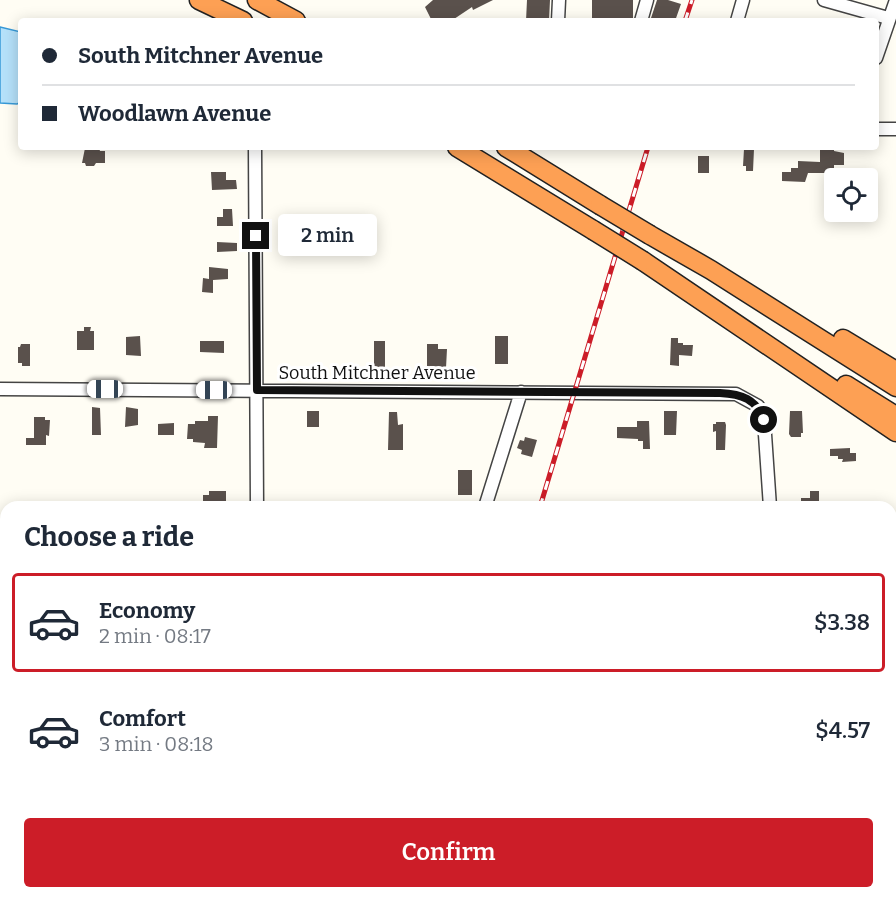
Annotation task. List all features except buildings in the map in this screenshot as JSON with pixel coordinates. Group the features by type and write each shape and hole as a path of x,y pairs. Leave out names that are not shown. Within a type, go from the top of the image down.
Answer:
{"highway":[{"path":"199,0 237,18"},
{"path":"257,0 290,18"},
{"path":"462,150 700,298 896,432"},
{"path":"511,150 711,270 896,387"},
{"path":"711,270 767,295 896,371"},
{"path":"700,298 896,416"}],"street":[{"path":"558,18 559,0"},
{"path":"642,18 647,0"},
{"path":"738,18 743,0"},
{"path":"824,0 888,18"},
{"path":"879,48 896,0"},
{"path":"879,129 896,129"},
{"path":"255,150 257,501"},
{"name":"South Mitchner Avenue","path":"0,389 736,394 752,401 761,413 766,430 770,501"},
{"path":"487,501 521,392"}],"water":[{"path":"0,27 18,31 18,104 0,103"}],"railway":[{"path":"686,18 692,0"},
{"path":"542,501 647,150"}],"route":[{"path":"256,236 257,390 720,393 736,394 752,401 758,406 764,420"}]}
